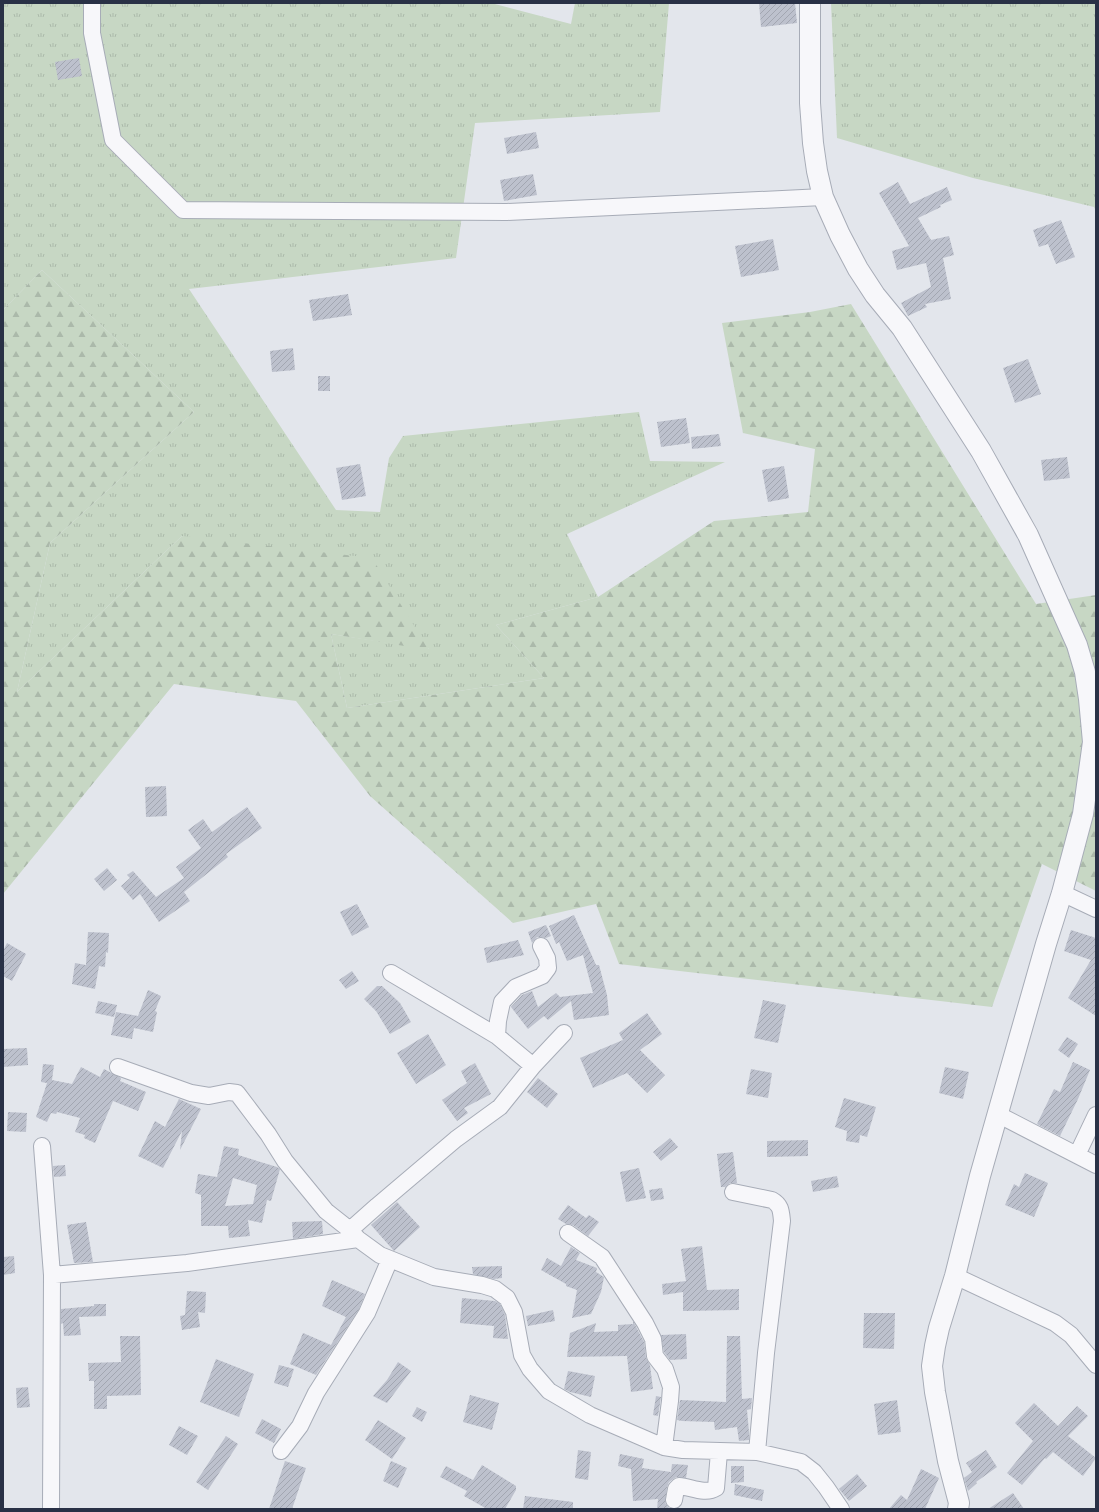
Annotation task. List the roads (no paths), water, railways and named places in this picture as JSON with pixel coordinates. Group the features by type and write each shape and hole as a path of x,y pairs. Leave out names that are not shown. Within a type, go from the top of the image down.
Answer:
{"street":[{"path":"92,3 92,33 114,140 183,210 507,212 823,198"},
{"path":"810,3 810,103 816,171 823,198 858,269 875,296 902,328 977,444 1028,535 1077,645 1092,699 1093,742 1083,814 1062,893 980,1176 955,1276 939,1328 932,1366 940,1422 959,1503 958,1509"},
{"path":"1062,893 1096,909"},
{"path":"497,1036 502,1002 516,987 542,976 548,968 547,958 541,946"},
{"path":"392,973 497,1036 533,1066"},
{"path":"52,1275 187,1263 354,1235 377,1206 456,1140 500,1107 533,1066 564,1033"},
{"path":"118,1066 191,1093 209,1096 229,1092 237,1093 268,1134 285,1161 326,1211 380,1255 434,1276 482,1285 495,1289 507,1298 514,1312 522,1355 530,1369 549,1391 590,1415 664,1447 683,1450 720,1452 757,1452 801,1462 814,1472 841,1509"},
{"path":"997,1114 1096,1165"},
{"path":"1077,1155 1096,1115"},
{"path":"42,1146 52,1275 51,1509"},
{"path":"733,1192 772,1200 778,1203 781,1210 782,1221 766,1353 757,1452"},
{"path":"568,1233 602,1257 645,1323 653,1339 655,1356 665,1369 671,1387 664,1447"},
{"path":"281,1451 300,1426 316,1393 366,1313 390,1259"},
{"path":"955,1276 1055,1323 1071,1335 1096,1365"},
{"path":"674,1500 676,1489 679,1486 705,1491 710,1491 716,1488 720,1452"}]}
